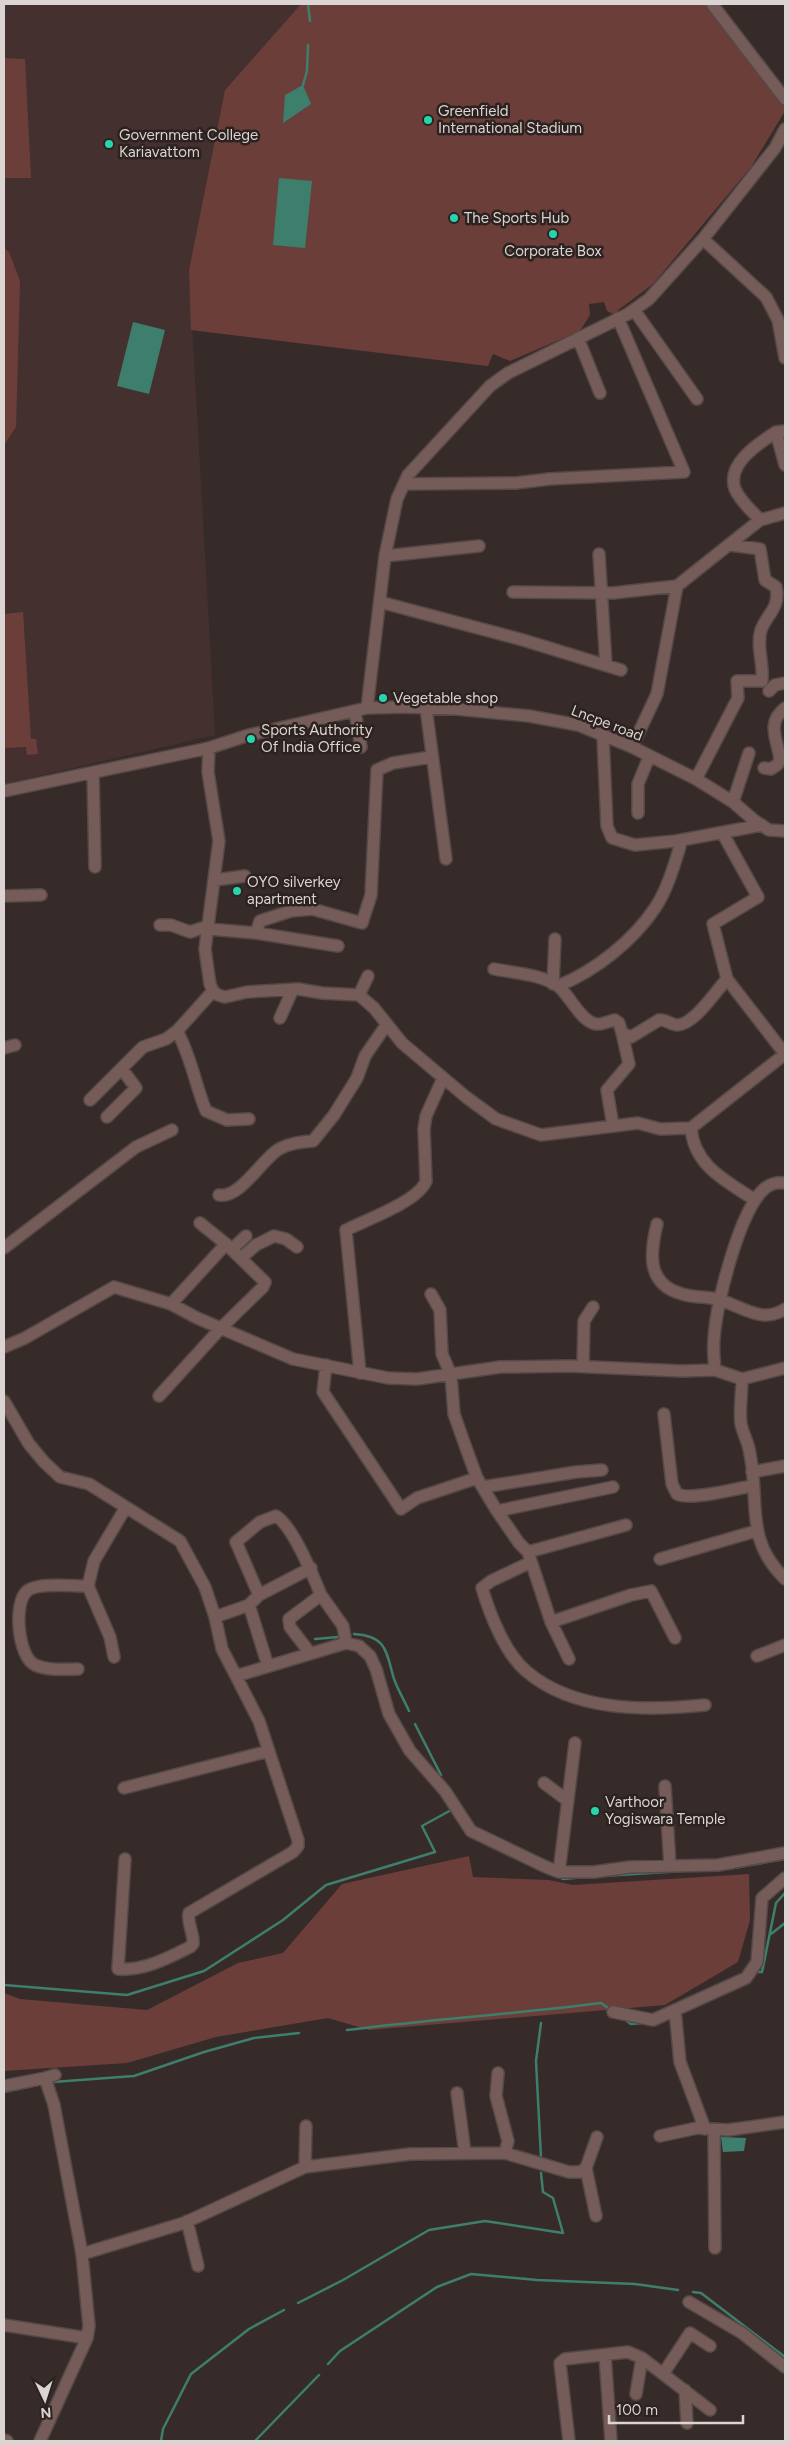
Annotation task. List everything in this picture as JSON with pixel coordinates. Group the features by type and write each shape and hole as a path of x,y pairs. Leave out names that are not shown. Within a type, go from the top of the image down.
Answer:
{"street":[{"path":"712,4 785,99"},
{"path":"367,708 385,556 397,499 408,475 490,386 508,372 634,310 649,299 703,239 775,148 785,129"},
{"path":"703,239 780,308 785,358"},
{"path":"634,310 661,352 696,399"},
{"path":"404,484 516,484 549,479 684,472 618,318"},
{"path":"578,338 600,392"},
{"path":"760,520 735,489 735,476 745,454 781,431 785,465"},
{"path":"513,592 600,593 677,586 760,520 785,513"},
{"path":"696,780 738,698 737,681 762,681 764,668 760,655 761,632 778,599 776,587 765,580 760,549 730,545"},
{"path":"385,556 479,546"},
{"path":"599,554 606,665"},
{"path":"632,747 656,694 677,586"},
{"path":"380,602 487,630 621,670"},
{"path":"769,691 775,685 785,683"},
{"name":"Lncpe road","path":"4,791 93,773 155,757 209,748 249,735 367,708 426,708 557,720 578,725 603,737 632,747 696,780 733,802 769,830 785,831"},
{"path":"426,708 431,757 446,858"},
{"path":"764,768 771,768 778,764 780,759 774,724 777,714 785,708"},
{"path":"355,711 361,747"},
{"path":"603,737 607,826 612,838 635,845 723,834 762,825"},
{"path":"209,748 208,772 219,841 205,949 213,991 218,995 225,996 293,989 359,995 365,998 402,1043 496,1119 541,1135 564,1134 638,1123 660,1129 692,1128 785,1054 727,979 712,924 758,898 723,834"},
{"path":"733,802 749,754"},
{"path":"256,934 260,921 302,910 312,909 362,923 371,896 377,770 393,763 431,757"},
{"path":"638,813 638,784 649,757"},
{"path":"93,773 95,867"},
{"path":"556,985 589,971 632,935 656,907 682,840"},
{"path":"215,880 245,876"},
{"path":"4,896 41,895"},
{"path":"160,925 171,925 190,932 209,927 338,946"},
{"path":"555,939 556,985"},
{"path":"494,969 529,975 556,985 573,1005 592,1022 598,1024 615,1020 619,1023 629,1064 607,1090 613,1126"},
{"path":"359,995 368,976"},
{"path":"622,1033 631,1037 663,1019 675,1025 684,1024 694,1018 727,979"},
{"path":"280,1018 293,989"},
{"path":"90,1100 143,1047 166,1039 177,1031 213,991"},
{"path":"220,1195 225,1196 238,1188 278,1150 300,1142 313,1141 338,1109 357,1078 365,1056 387,1024"},
{"path":"177,1031 189,1056 196,1089 206,1111 228,1120 249,1119"},
{"path":"108,1116 136,1088 122,1069"},
{"path":"360,1373 346,1230 398,1205 424,1187 426,1180 424,1129 426,1116 443,1078"},
{"path":"692,1128 692,1140 698,1156 707,1167 755,1200"},
{"path":"4,1248 136,1147 172,1130"},
{"path":"715,1370 714,1339 725,1276 755,1200 766,1188 774,1183 785,1183"},
{"path":"159,1396 220,1329 263,1287 265,1282 229,1246 200,1223"},
{"path":"657,1224 651,1247 651,1260 655,1273 665,1284 681,1294 720,1299 752,1314 770,1316 785,1309"},
{"path":"171,1304 229,1246 246,1236"},
{"path":"241,1258 256,1245 274,1236 286,1239 298,1247"},
{"path":"4,1346 25,1338 114,1287 171,1304 220,1329 293,1359 388,1378 418,1379 500,1367 583,1366 682,1371 715,1370 742,1378 785,1368"},
{"path":"431,1294 440,1310 442,1354 451,1375 454,1414 480,1482 497,1511 530,1557 551,1622 568,1659"},
{"path":"583,1366 584,1321 593,1308"},
{"path":"326,1365 323,1392 401,1509 417,1498 480,1482 602,1470"},
{"path":"742,1378 741,1425 750,1453 756,1531 774,1568 785,1578"},
{"path":"4,1401 9,1423 60,1477 89,1484 180,1541 205,1587 216,1617 222,1649 228,1663 259,1721 298,1840 298,1846 293,1852 190,1913 188,1918 194,1940 190,1947 161,1961 118,1969 124,1859"},
{"path":"664,1414 672,1484 677,1494 688,1496 753,1486"},
{"path":"752,1472 785,1466"},
{"path":"497,1511 613,1487"},
{"path":"114,1658 110,1637 88,1586 94,1561 126,1507"},
{"path":"259,1595 236,1542 260,1522 276,1516 311,1568 321,1595 343,1626 346,1643"},
{"path":"626,1525 530,1557 491,1581 482,1588 491,1617 526,1671 550,1686 583,1701 658,1708 705,1705"},
{"path":"660,1559 725,1538 756,1531"},
{"path":"216,1617 249,1605 259,1595 311,1568"},
{"path":"78,1669 52,1669 34,1665 26,1656 19,1625 20,1599 27,1590 39,1586 88,1586"},
{"path":"551,1622 631,1595 651,1591 675,1638"},
{"path":"310,1653 290,1627 289,1619 321,1595"},
{"path":"249,1605 268,1666"},
{"path":"236,1676 346,1643 359,1646 370,1656 376,1669 389,1714 410,1751 445,1791 472,1831 559,1872 594,1872 630,1866 718,1865 785,1853"},
{"path":"757,1656 785,1645"},
{"path":"559,1872 575,1744"},
{"path":"124,1788 269,1751"},
{"path":"544,1783 568,1801"},
{"path":"665,1786 670,1866"},
{"path":"613,2012 653,2020 746,1978 757,1962 762,1898 785,1878"},
{"path":"675,2010 680,2062 710,2129 715,2248"},
{"path":"498,2073 496,2096 508,2141 505,2153"},
{"path":"4,2086 50,2076 82,2254 89,2326 87,2338 40,2441"},
{"path":"457,2093 465,2153"},
{"path":"660,2136 697,2128 728,2130 785,2122"},
{"path":"305,2167 306,2126"},
{"path":"596,2137 586,2168 596,2216"},
{"path":"82,2254 187,2221 305,2167 410,2154 505,2153 569,2172 580,2172 586,2168"},
{"path":"187,2221 198,2266"},
{"path":"689,2302 742,2333 785,2367"},
{"path":"4,2324 87,2338"},
{"path":"662,2374 690,2333 710,2346"},
{"path":"569,2441 560,2362 565,2359 628,2352 642,2358 710,2410"},
{"path":"605,2355 611,2441"},
{"path":"636,2394 642,2358"},
{"path":"685,2390 687,2423"}],"shaded area":[{"path":"4,4 301,4 225,90 189,270 215,735 4,784"},
{"name":"The Sports Hub","path":"301,4 706,4 785,106 785,111 751,167 653,284 613,314 607,311 604,302 589,304 590,315 580,331 510,361 493,354 488,366 191,330 189,270 225,90"},
{"path":"4,58 25,59 31,178 4,178"},
{"path":"303,85 311,104 283,123 285,95"},
{"path":"279,178 312,181 305,248 273,245"},
{"path":"4,248 9,252 20,281 16,427 4,445"},
{"path":"133,322 165,330 149,394 117,386"},
{"path":"23,612 31,739 36,739 38,754 27,755 26,747 4,748 4,614"},
{"path":"469,1856 473,1877 549,1880 573,1885 749,1874 750,1920 738,1962 665,2005 369,2030 328,2018 216,2037 127,2063 4,2071 4,1993 20,1999 147,2010 238,1963 283,1953 342,1884"},
{"path":"721,2137 746,2138 744,2151 723,2152"}],"waterway":[{"path":"308,4 310,21"},
{"path":"303,85 307,71 308,45"},
{"path":"354,1634 373,1638 384,1648 396,1683 409,1711"},
{"path":"315,1639 338,1637"},
{"path":"415,1724 441,1775"},
{"path":"4,1985 127,1995 204,1971 283,1920 326,1885 435,1852 422,1826 453,1809"},
{"path":"728,1869 785,1859"},
{"path":"603,1876 682,1871"},
{"path":"559,1877 563,1879 585,1877"},
{"path":"759,1972 762,1972 776,1903 785,1893"},
{"path":"771,1934 785,1923"},
{"path":"347,2030 601,2003 611,2010"},
{"path":"624,2019 631,2024 642,2023"},
{"path":"541,2023 536,2061 541,2158"},
{"path":"53,2082 134,2076 204,2052 254,2038 299,2033"},
{"path":"4,2092 38,2085"},
{"path":"298,2303 343,2280 429,2230 485,2221 563,2233 553,2198 543,2192 541,2173"},
{"path":"328,2364 340,2351 437,2287 471,2274 537,2280 635,2284 678,2290"},
{"path":"693,2292 701,2293 785,2357"},
{"path":"161,2441 163,2429 191,2374 249,2329 284,2310"},
{"path":"255,2441 319,2375"}],"place":[{"name":"Greenfield International Stadium","path":"428,120"},
{"name":"Government College Kariavattom","path":"109,144"},
{"name":"The Sports Hub","path":"454,218"},
{"name":"Corporate Box","path":"553,234"},
{"name":"Vegetable shop","path":"383,698"},
{"name":"Sports Authority Of India Office","path":"251,739"},
{"name":"OYO silverkey apartment","path":"237,891"},
{"name":"Varthoor Yogiswara Temple","path":"595,1811"}]}
